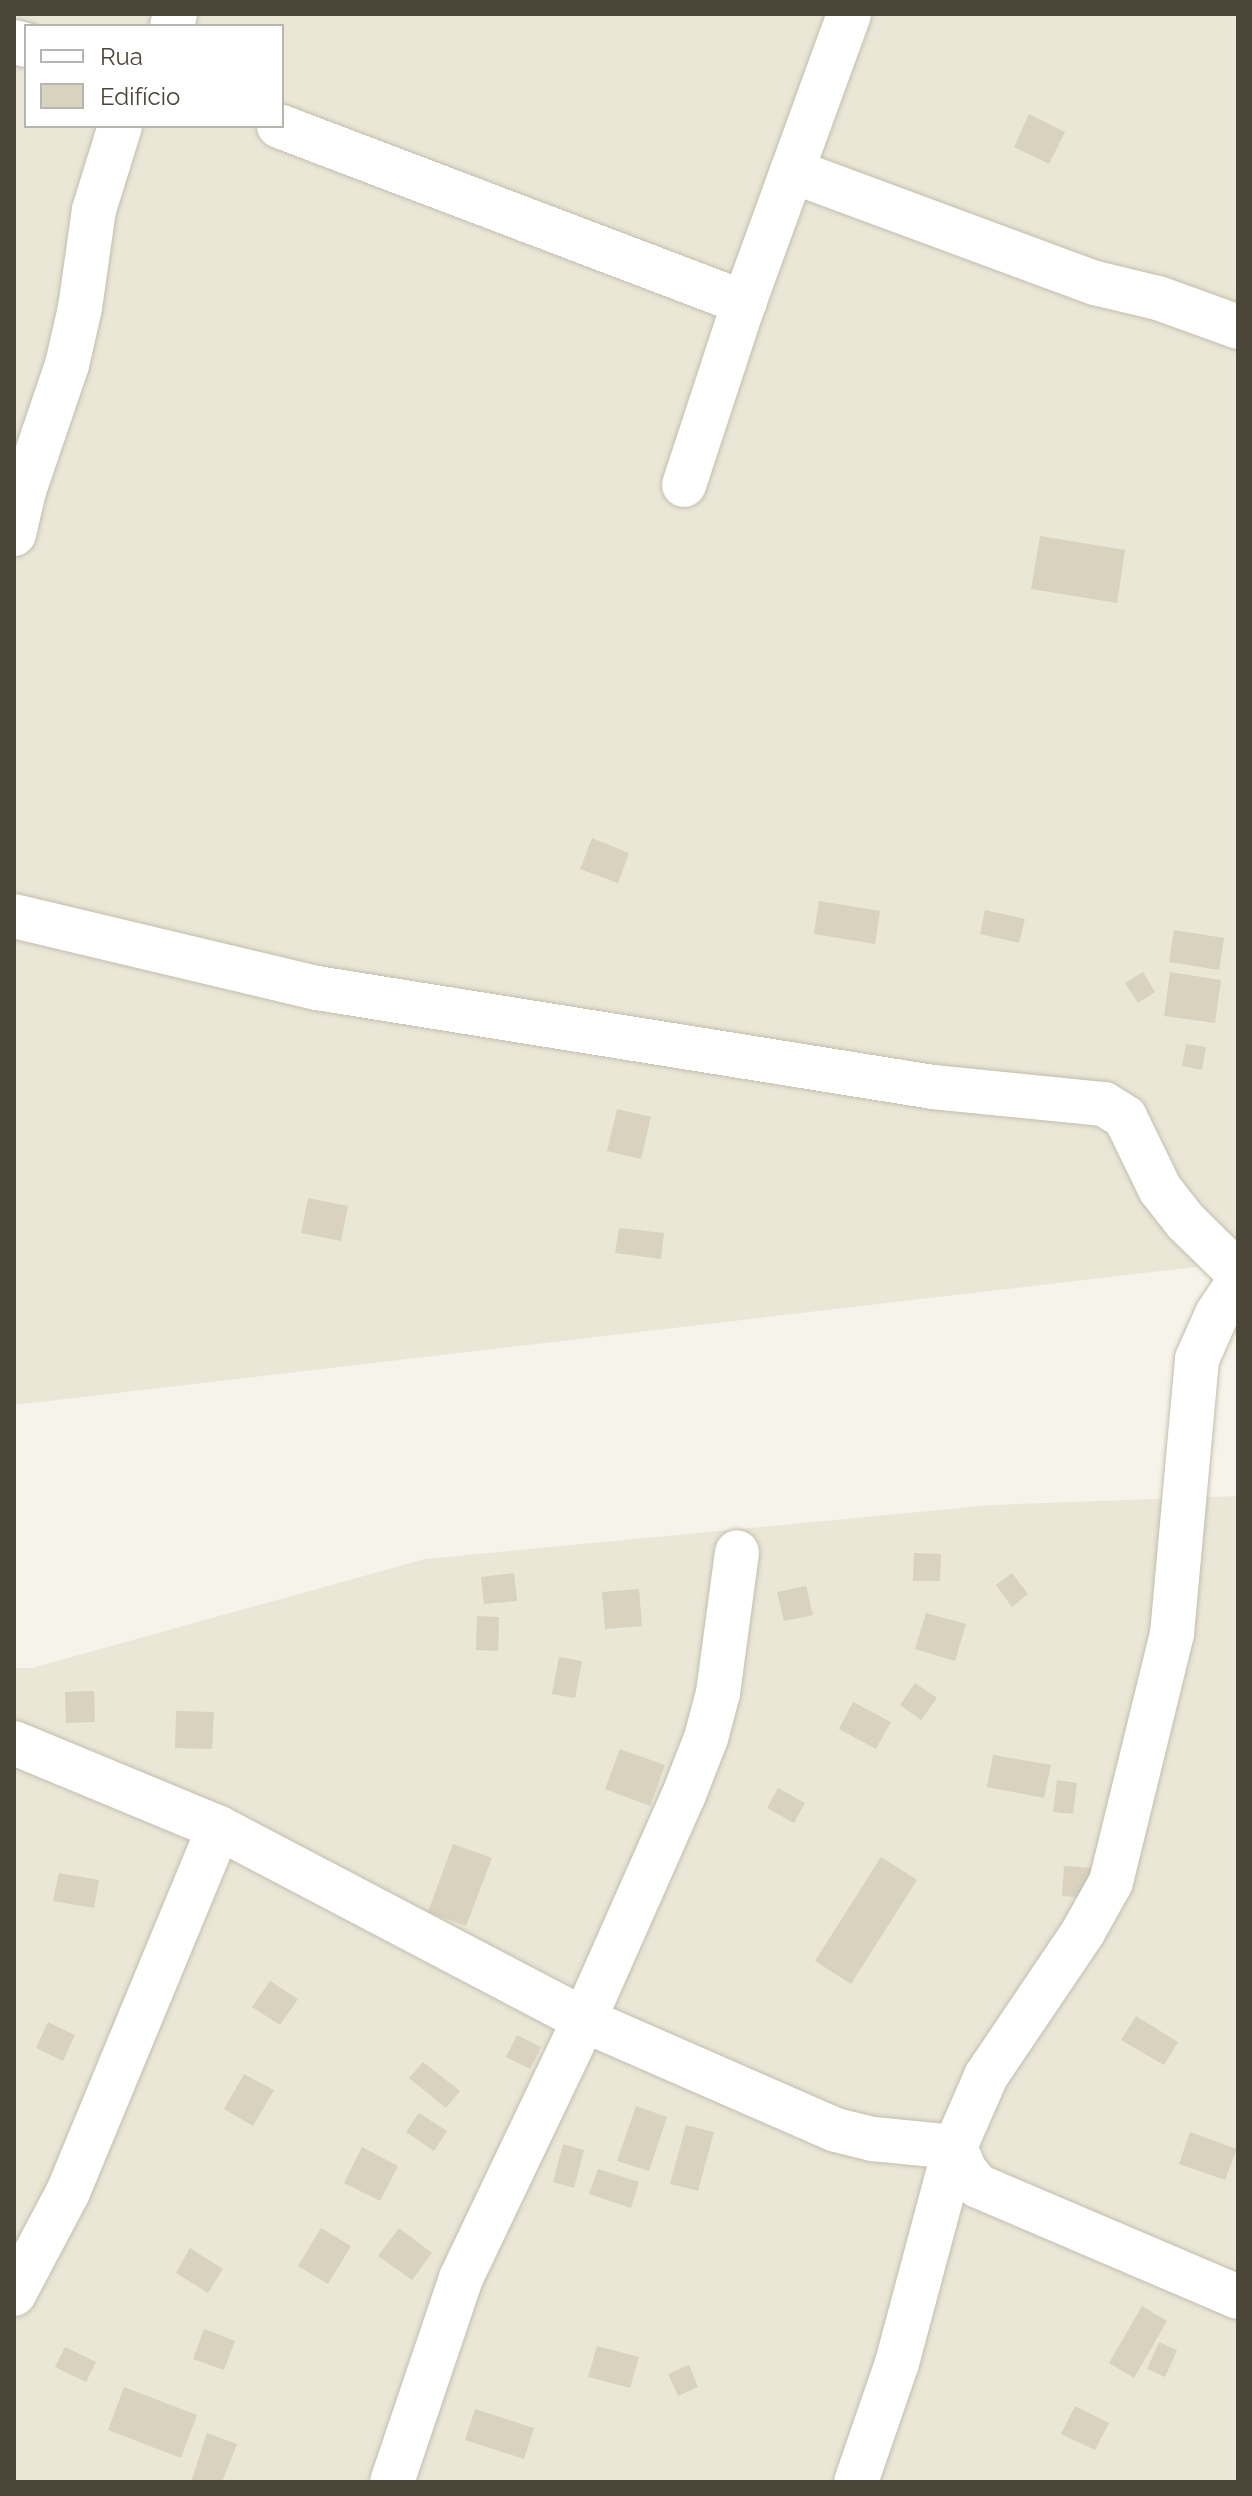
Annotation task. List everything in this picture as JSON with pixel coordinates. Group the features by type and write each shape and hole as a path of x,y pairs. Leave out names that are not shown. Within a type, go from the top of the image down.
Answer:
{"street":[{"path":"684,485 744,303 849,14"},
{"path":"14,534 19,489 67,365 80,308 94,210 119,128"},
{"path":"284,128 744,303"},
{"path":"792,171 1095,283 1158,298 1238,327"},
{"path":"14,916 317,988 917,1085 1104,1104 1125,1117 1160,1189 1185,1221 1238,1273"},
{"path":"856,2482 897,2363 955,2147 986,2076 1083,1932 1111,1882 1172,1634 1197,1359 1217,1314 1238,1283"},
{"path":"392,2482 461,2278 584,2020 706,1738 718,1693 737,1552"},
{"path":"14,1743 219,1828 584,2020 836,2130 873,2139 955,2147"},
{"path":"14,2294 68,2192 219,1828"},
{"path":"955,2147 965,2171 978,2186 1238,2297"}],"shaded area":[{"path":"14,14 1238,14 1238,1262 14,1405"},
{"path":"1238,1496 1238,2482 14,2482 14,1668 32,1668 425,1559 992,1505"}],"building":[{"path":"1029,114 1065,132 1049,164 1014,147"},
{"path":"1040,536 1125,550 1117,603 1031,589"},
{"path":"592,838 629,853 618,883 580,869"},
{"path":"819,901 880,911 875,944 814,934"},
{"path":"985,910 1025,919 1019,943 980,934"},
{"path":"1174,930 1224,938 1219,970 1169,962"},
{"path":"1143,972 1155,992 1138,1003 1125,983"},
{"path":"1170,972 1221,980 1215,1023 1164,1016"},
{"path":"1186,1044 1206,1047 1202,1070 1182,1066"},
{"path":"617,1109 651,1117 641,1159 607,1151"},
{"path":"308,1198 348,1206 341,1241 301,1233"},
{"path":"619,1228 664,1233 661,1259 615,1253"},
{"path":"914,1553 941,1554 940,1581 913,1581"},
{"path":"514,1573 517,1601 484,1604 481,1577"},
{"path":"1012,1573 1028,1594 1012,1607 996,1585"},
{"path":"806,1586 813,1615 784,1621 777,1592"},
{"path":"639,1589 642,1626 605,1629 602,1592"},
{"path":"926,1613 966,1624 955,1661 915,1649"},
{"path":"477,1616 499,1617 498,1651 476,1650"},
{"path":"559,1657 582,1661 575,1698 552,1694"},
{"path":"915,1683 937,1698 921,1720 900,1705"},
{"path":"94,1691 95,1722 66,1723 65,1692"},
{"path":"853,1702 891,1722 876,1749 839,1729"},
{"path":"176,1711 214,1712 212,1749 175,1748"},
{"path":"620,1749 665,1765 650,1806 605,1789"},
{"path":"993,1755 1051,1765 1044,1798 987,1787"},
{"path":"1057,1780 1077,1783 1073,1814 1053,1812"},
{"path":"778,1788 805,1803 794,1823 767,1808"},
{"path":"453,1844 492,1858 466,1926 428,1912"},
{"path":"881,1857 917,1880 851,1984 815,1961"},
{"path":"1064,1866 1093,1868 1091,1898 1062,1896"},
{"path":"59,1873 99,1880 94,1908 53,1901"},
{"path":"270,1981 298,1999 280,2025 252,2007"},
{"path":"1136,2016 1178,2042 1164,2065 1121,2040"},
{"path":"48,2022 75,2035 63,2061 36,2048"},
{"path":"517,2035 541,2047 530,2069 506,2057"},
{"path":"423,2062 460,2091 446,2108 409,2078"},
{"path":"244,2074 274,2090 253,2126 224,2109"},
{"path":"636,2106 667,2117 649,2171 617,2161"},
{"path":"419,2113 447,2131 434,2151 406,2132"},
{"path":"686,2125 714,2132 698,2191 670,2184"},
{"path":"1190,2132 1237,2149 1225,2180 1179,2164"},
{"path":"563,2144 584,2150 574,2188 553,2182"},
{"path":"362,2147 398,2166 380,2201 344,2183"},
{"path":"598,2169 639,2182 631,2208 589,2194"},
{"path":"321,2228 351,2246 328,2284 298,2266"},
{"path":"399,2228 432,2253 412,2280 378,2256"},
{"path":"190,2248 223,2269 208,2293 176,2273"},
{"path":"1142,2306 1167,2321 1134,2378 1109,2363"},
{"path":"204,2329 235,2341 224,2370 193,2359"},
{"path":"1159,2342 1177,2350 1165,2377 1147,2369"},
{"path":"597,2346 639,2357 630,2388 588,2377"},
{"path":"65,2347 96,2362 86,2382 55,2367"},
{"path":"689,2365 698,2387 678,2396 668,2374"},
{"path":"124,2387 197,2415 181,2458 108,2430"},
{"path":"1075,2406 1109,2423 1095,2450 1061,2434"},
{"path":"475,2409 534,2428 524,2459 465,2440"},
{"path":"207,2433 237,2444 222,2482 191,2482"}]}
